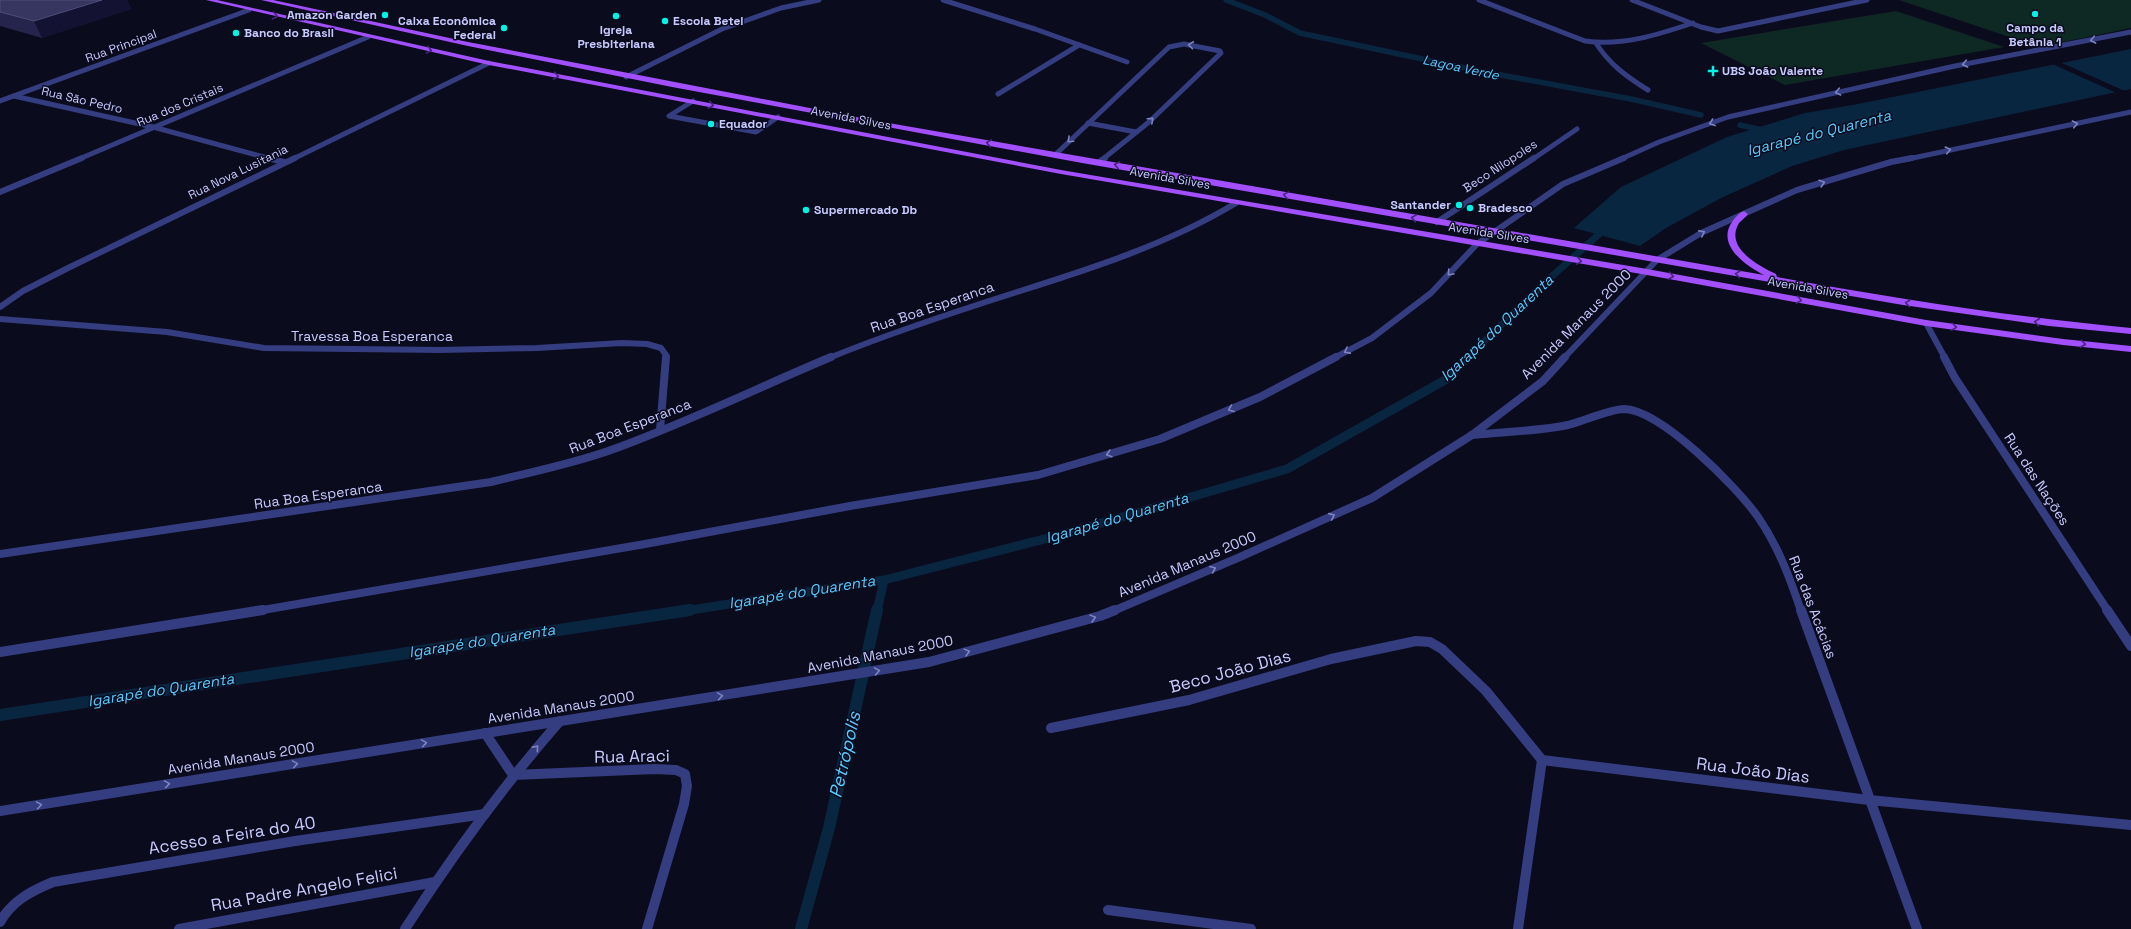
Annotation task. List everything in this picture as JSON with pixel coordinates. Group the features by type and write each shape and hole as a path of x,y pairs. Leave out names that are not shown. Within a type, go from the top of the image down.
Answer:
{"main road":[{"name":"Avenida Silves","path":"209,0 489,64 1236,203 1647,272 1926,323 2062,342 2131,349"},
{"name":"Avenida Silves","path":"264,0 502,53 819,113 1055,155 1903,302 2049,323 2131,331"},
{"path":"1744,214 1734,226 1732,235 1733,245 1744,258 1762,271 1788,282"}],"street":[{"path":"626,76 722,29 781,8 819,0"},
{"path":"942,0 1127,62"},
{"path":"1479,0 1585,41 1596,43 1620,44 1693,23"},
{"path":"1632,0 1710,30 1718,31 1867,0"},
{"name":"Rua Principal","path":"0,101 249,10"},
{"path":"0,652 198,621 645,544 850,506 1038,475 1160,439 1260,397 1372,338 1431,293 1477,244 1563,184 1659,142 1728,117 1955,66 2131,32"},
{"name":"Rua dos Cristais","path":"0,192 368,37"},
{"path":"1596,43 1606,60 1619,71 1648,90"},
{"path":"1055,155 1169,47 1184,44 1220,51 1221,53 1136,132 1099,162"},
{"path":"998,94 1078,45"},
{"name":"Rua Nova Lusitania","path":"0,307 23,291 49,278 284,162 489,64"},
{"name":"Rua São Pedro","path":"14,96 153,127 284,162"},
{"path":"693,102 669,116 756,132 778,118"},
{"name":"Avenida Manaus 2000","path":"0,811 929,662 1106,613 1240,557 1372,498 1472,435 1543,380 1657,260 1700,233 1797,190 1891,162 2131,112"},
{"path":"1088,123 1136,132"},
{"name":"Beco Nilopoles","path":"1437,222 1577,129"},
{"name":"Rua Boa Esperanca","path":"0,554 491,482 562,465 610,450 885,336 1113,262 1179,235 1214,217 1236,203"},
{"name":"Travessa Boa Esperanca","path":"0,319 167,332 264,348 440,350 538,348 622,343 647,344 661,348 666,355 660,430"},
{"name":"Rua das Nações","path":"1926,323 1955,378 2131,646"},
{"name":"Rua das Acácias","path":"1472,435 1567,425 1623,408 1636,410 1679,437 1720,474 1758,517 1784,563 1917,929"},
{"name":"Beco João Dias","path":"1051,728 1189,700 1331,659 1416,641 1430,642 1442,648 1486,691 1542,760"},
{"path":"405,929 435,882 513,775 560,722"},
{"path":"485,733 513,775"},
{"path":"1518,929 1542,760"},
{"name":"Rua João Dias","path":"1542,760 1869,800 2131,825"},
{"name":"Rua Araci","path":"513,775 655,769 676,770 685,774 687,786 684,804 646,929"},
{"name":"Acesso a Feira do 40","path":"0,922 3,916 24,894 53,882 295,841 485,814"},
{"name":"Rua Padre Angelo Felici","path":"179,929 435,882"},
{"path":"1108,910 1251,929"}],"green space":[{"name":"Campo da Betânia 1","path":"1899,0 2131,0 2131,28 2039,47"},
{"path":"1896,11 2004,47 1785,85 1701,43"}],"water":[{"path":"2131,49 2131,89 1844,150 1792,166 1721,198 1666,228 1640,246 1574,228 1621,187 1727,137 1805,113 1853,105"}],"pier":[{"path":"2059,62 2127,92 2119,94 2050,63"}],"building":[{"path":"0,0 102,0 34,21 0,12"}],"waterway":[{"name":"Lagoa Verde","path":"1226,0 1265,15 1300,33 1479,71 1631,99 1701,115"},
{"name":"Lagoa Verde","path":"1740,125 1767,131"},
{"name":"Igarapé do Quarenta","path":"1467,358 1539,288 1607,227"},
{"name":"Igarapé do Quarenta","path":"884,580 1064,534 1287,469 1445,380 1467,358"},
{"name":"Igarapé do Quarenta","path":"684,611 884,580"},
{"name":"Petrópolis","path":"877,611 884,580"},
{"name":"Igarapé do Quarenta","path":"0,715 690,610"},
{"name":"Petrópolis","path":"801,929 829,828 877,610"}],"place":[{"name":"Campo da Betânia 1","path":"2035,14"},
{"name":"Amazon Garden","path":"385,15"},
{"name":"Igreja Presbiteriana","path":"616,16"},
{"name":"Escola Betel","path":"665,21"},
{"name":"Caixa Econômica Federal","path":"504,28"},
{"name":"Banco do Brasil","path":"236,33"},
{"name":"UBS João Valente","path":"1713,71"},
{"name":"Equador","path":"711,124"},
{"name":"Santander","path":"1459,205"},
{"name":"Bradesco","path":"1470,208"},
{"name":"Supermercado Db","path":"806,210"}]}
